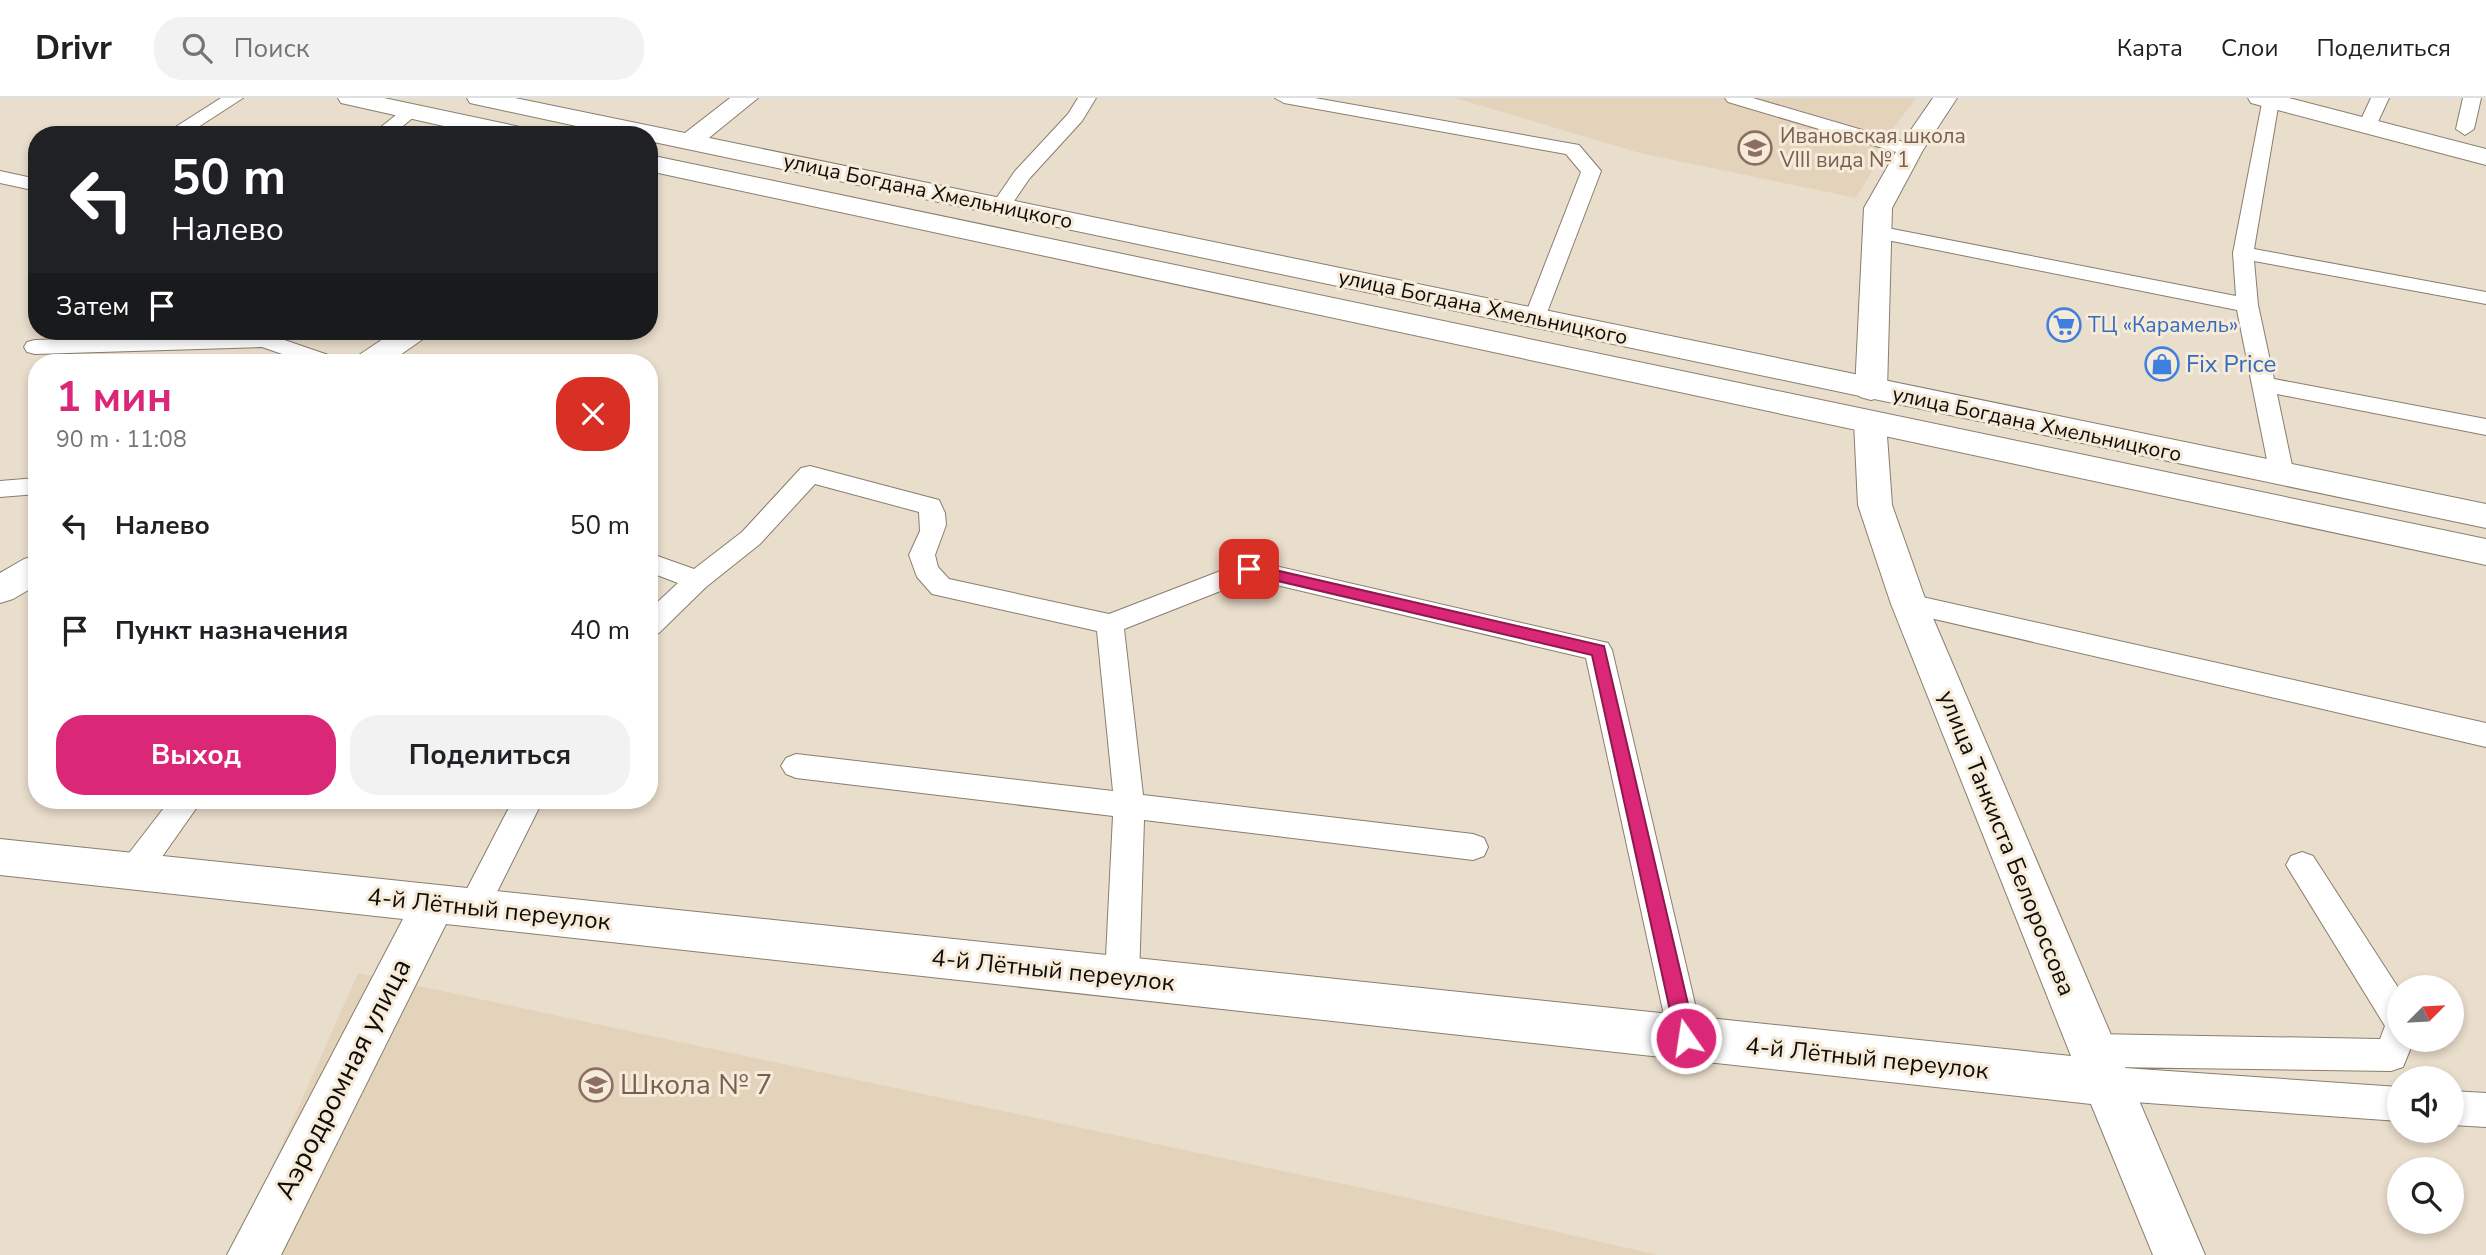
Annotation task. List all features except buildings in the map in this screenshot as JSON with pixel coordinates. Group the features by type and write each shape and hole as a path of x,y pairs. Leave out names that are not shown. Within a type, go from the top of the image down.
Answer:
{"main road":[{"path":"350,98 480,126"},
{"name":"улица Богдана Хмельницкого","path":"479,98 616,126"},
{"path":"658,162 746,98"},
{"name":"улица Танкиста Белороссова","path":"1945,98 1910,150 1878,208 1871,406 1875,505 1909,604 2179,1255"},
{"path":"2265,99 2486,157"},
{"name":"улица Богдана Хмельницкого","path":"658,134 1535,318 1871,406 2486,552"},
{"name":"улица Богдана Хмельницкого","path":"658,167 1871,406 2282,475 2486,516"},
{"path":"382,354 402,340"},
{"path":"0,590 28,573"},
{"name":"4-й Лётный переулок","path":"0,857 1686,1038 2099,1066"},
{"name":"Аэродромная улица","path":"253,1255 453,906"}],"lane":[{"path":"187,126 234,98"},
{"path":"1001,206 1022,175 1076,117 1087,98"},
{"path":"1284,98 1572,149 1591,171 1535,318"},
{"path":"1734,98 1910,150"},
{"path":"2367,126 2380,98"},
{"path":"2465,130 2472,98"},
{"path":"2265,99 2243,253 2247,305 2282,475"},
{"path":"392,126 412,111"},
{"path":"0,177 28,183"},
{"path":"1877,232 2247,305"},
{"path":"2243,253 2486,298"},
{"path":"35,347 264,340 303,354"},
{"path":"2264,384 2486,427"},
{"path":"658,617 697,580 751,538 810,474 930,506 934,517 934,531 922,555 926,570 941,587 1110,624 1249,569 1598,650 1686,1038"},
{"path":"0,489 28,487"},
{"path":"658,565 697,580"},
{"path":"1909,604 2486,735"},
{"path":"1110,624 1129,804 1122,977"},
{"path":"796,765 1473,847"},
{"path":"134,871 180,809"},
{"path":"453,906 522,809"},
{"path":"2302,865 2387,999"},
{"path":"2099,1066 2391,1055 2392,1052"},
{"path":"2099,1066 2387,1102"},
{"path":"2464,1109 2486,1110"}],"shaded area":[{"name":"Ивановская школа VIII вида № 1","path":"1455,98 1916,98 1890,133 1888,144 1856,198 1640,153"},
{"name":"Школа № 7","path":"358,973 1409,1198 1658,1255 233,1255"}],"place":[{"name":"Ивановская школа VIII вида № 1","path":"1755,148"},
{"name":"ТЦ «Карамель»","path":"2064,325"},
{"name":"Fix Price","path":"2162,364"},
{"name":"Школа № 7","path":"596,1085"}],"route":[{"path":"1249,569 1598,650 1686,1038"}]}
